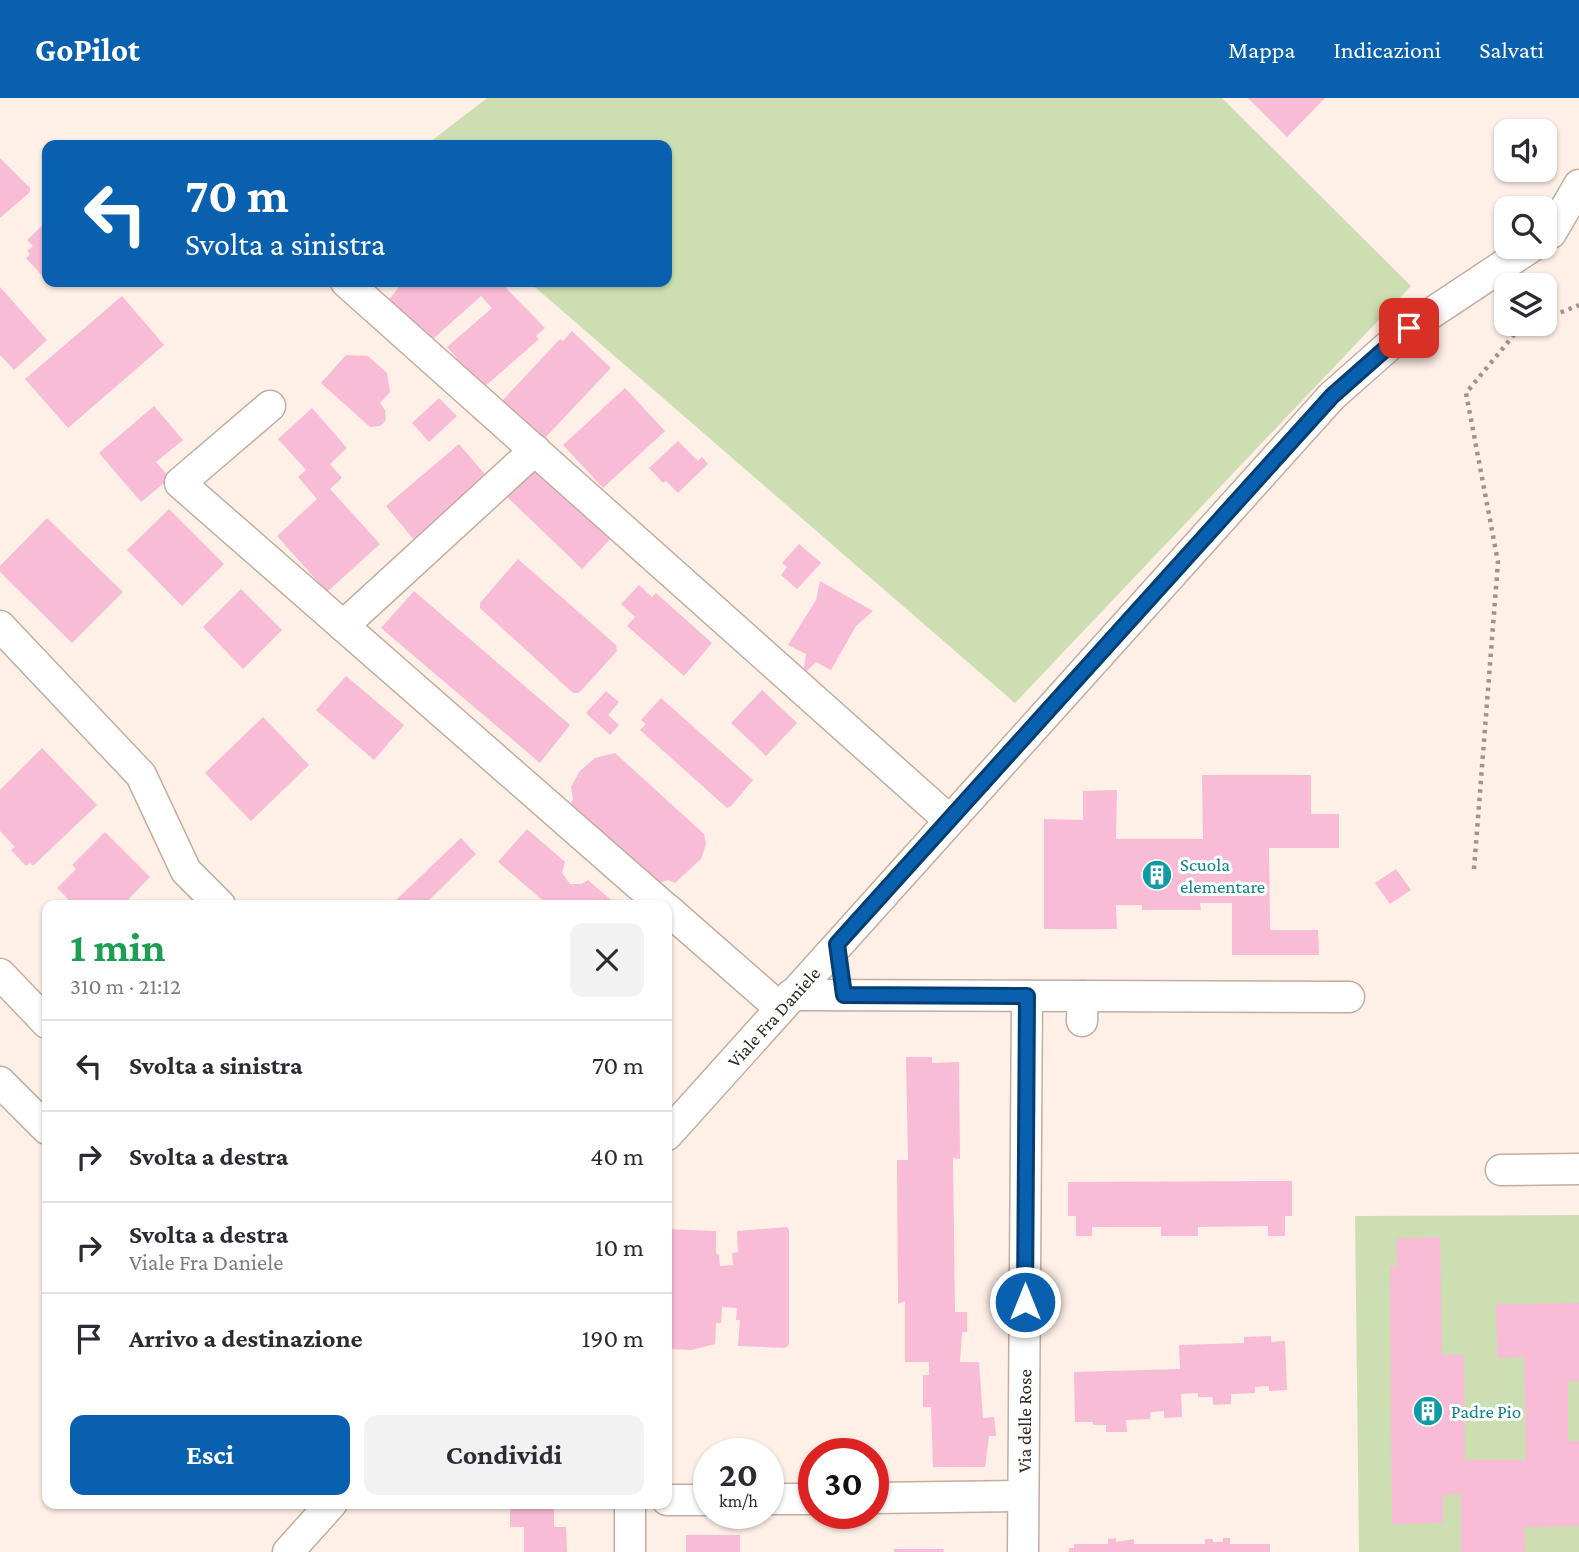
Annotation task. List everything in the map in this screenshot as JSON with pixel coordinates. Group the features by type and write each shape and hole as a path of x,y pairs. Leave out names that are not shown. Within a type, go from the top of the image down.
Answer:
{"street":[{"name":"Viale Fra Daniele","path":"1557,218 1579,185"},
{"name":"Viale Fra Daniele","path":"1557,231 1579,219"},
{"name":"Viale Fra Daniele","path":"672,1129 1332,396 1409,328 1513,259"},
{"path":"352,287 949,820"},
{"path":"270,406 180,483 656,900"},
{"path":"343,626 535,450"},
{"path":"0,626 141,775 186,871 215,900"},
{"path":"672,912 794,993 1027,996 1083,1009 1349,997"},
{"path":"837,944 844,995"},
{"path":"0,974 42,1018"},
{"name":"Via delle Rose","path":"1023,1552 1027,996"},
{"path":"0,1082 42,1124"},
{"path":"1501,1170 1579,1169"},
{"path":"889,1498 1024,1496"},
{"path":"672,1500 693,1500"},
{"path":"288,1552 327,1509"},
{"path":"630,1509 630,1552"}],"path":[{"path":"1557,314 1579,305"},
{"path":"1474,869 1498,562 1466,393 1513,336"}],"green space":[{"path":"487,98 1222,98 1411,286 1015,703 535,287 672,287 672,140 432,140"},
{"path":"1579,1215 1579,1552 1359,1552 1355,1216"}],"building":[{"path":"1248,98 1325,98 1287,137"},
{"path":"0,158 30,188 30,192 0,218"},
{"path":"42,226 42,276 26,258 30,254 27,251 33,246 27,240"},
{"path":"0,287 47,340 14,370 0,355"},
{"path":"399,287 507,287 545,328 536,336 539,339 483,388 447,347 492,308 481,296 433,339 429,339 387,302"},
{"path":"122,296 164,345 68,428 25,379"},
{"path":"572,331 611,368 543,440 502,401 560,339 563,341"},
{"path":"346,355 368,356 387,373 390,392 380,403 385,410 386,420 380,426 370,427 321,383"},
{"path":"625,388 665,431 603,488 563,445"},
{"path":"439,398 457,416 429,442 412,423"},
{"path":"154,406 183,440 156,462 170,478 141,502 99,453"},
{"path":"312,408 347,448 330,464 342,478 330,489 380,544 327,592 277,536 317,499 298,477 306,470 278,439"},
{"path":"678,441 698,461 702,457 708,464 678,493 666,481 663,483 649,468"},
{"path":"459,444 488,478 415,541 386,506"},
{"path":"536,454 617,532 582,569 501,491"},
{"path":"169,509 224,564 182,606 127,550"},
{"path":"47,518 123,592 72,643 0,572 0,566"},
{"path":"799,544 821,563 797,589 781,575 787,567 782,563"},
{"path":"518,559 616,645 617,651 579,693 573,693 480,608 480,603"},
{"path":"820,581 873,611 856,626 831,670 816,662 803,675 806,654 788,645 816,600"},
{"path":"639,585 652,597 656,593 712,643 684,676 627,626 635,617 621,604"},
{"path":"241,589 282,630 243,669 203,627"},
{"path":"414,591 570,725 540,763 381,628"},
{"path":"346,676 404,725 374,760 316,710"},
{"path":"762,690 797,723 766,756 731,723"},
{"path":"606,691 619,702 608,715 619,725 610,735 586,713"},
{"path":"661,698 753,780 731,806 727,808 640,730 646,724 641,720"},
{"path":"263,717 309,765 251,821 205,773"},
{"path":"42,748 97,805 33,866 30,863 26,866 11,850 15,847 0,831 0,790"},
{"path":"615,753 704,834 706,844 701,859 675,883 668,880 658,883 570,805 573,799 571,787 580,771 595,758"},
{"name":"Scuola elementare","path":"1202,775 1311,775 1311,814 1339,814 1339,848 1269,848 1270,930 1318,930 1319,955 1232,955 1232,903 1200,903 1201,910 1142,910 1142,905 1116,905 1117,929 1044,929 1044,819 1083,820 1083,791 1117,790 1116,839 1203,839"},
{"path":"527,829 565,862 562,873 570,884 582,884 588,880 611,900 542,900 498,862"},
{"path":"105,832 150,877 128,900 69,900 57,888 76,869 72,865"},
{"path":"461,838 476,854 429,900 396,900"},
{"path":"1396,869 1411,890 1390,904 1375,883"},
{"path":"906,1057 932,1057 932,1063 959,1062 960,1159 953,1158 955,1312 967,1312 967,1332 962,1332 960,1362 979,1362 983,1418 994,1417 996,1436 989,1436 985,1467 933,1467 931,1407 923,1407 923,1375 929,1375 929,1362 905,1362 905,1301 898,1304 897,1160 908,1160"},
{"path":"1292,1181 1292,1216 1285,1216 1285,1236 1268,1236 1268,1226 1198,1227 1198,1236 1161,1236 1161,1227 1092,1227 1092,1236 1076,1236 1076,1216 1068,1216 1068,1182"},
{"path":"787,1227 789,1230 789,1345 785,1348 738,1346 740,1320 736,1320 737,1308 722,1307 721,1323 716,1323 715,1344 692,1350 672,1349 672,1229 716,1231 716,1253 719,1255 720,1266 733,1265 732,1253 738,1252 737,1231"},
{"name":"Padre Pio","path":"1440,1237 1442,1355 1464,1355 1465,1460 1526,1460 1524,1357 1497,1358 1496,1304 1579,1303 1579,1381 1568,1381 1568,1441 1579,1441 1579,1526 1524,1527 1525,1552 1461,1552 1461,1494 1443,1495 1443,1523 1392,1524 1390,1267 1397,1266 1396,1238"},
{"path":"1271,1336 1271,1342 1285,1341 1287,1390 1269,1391 1269,1386 1255,1387 1255,1393 1231,1394 1231,1404 1213,1405 1213,1397 1198,1397 1198,1393 1181,1394 1182,1417 1164,1418 1164,1411 1151,1412 1150,1419 1126,1420 1127,1432 1106,1432 1106,1425 1075,1422 1074,1372 1180,1369 1179,1345 1244,1343 1244,1337"},
{"path":"510,1509 554,1509 554,1527 566,1527 567,1552 524,1552 524,1527 510,1527"},
{"path":"686,1535 740,1535 740,1552 686,1552"},
{"path":"1116,1538 1116,1542 1134,1539 1134,1544 1205,1544 1205,1539 1223,1542 1223,1538 1230,1538 1230,1544 1270,1544 1270,1552 1069,1552 1069,1548 1074,1548 1074,1544 1108,1544 1108,1539"},
{"path":"894,1549 944,1549 943,1552 894,1552"}],"place":[{"name":"Scuola elementare","path":"1157,875"},
{"name":"Padre Pio","path":"1428,1411"}],"route":[{"path":"1025,1302 1027,996 844,995 837,944 1332,396 1409,328"}]}
